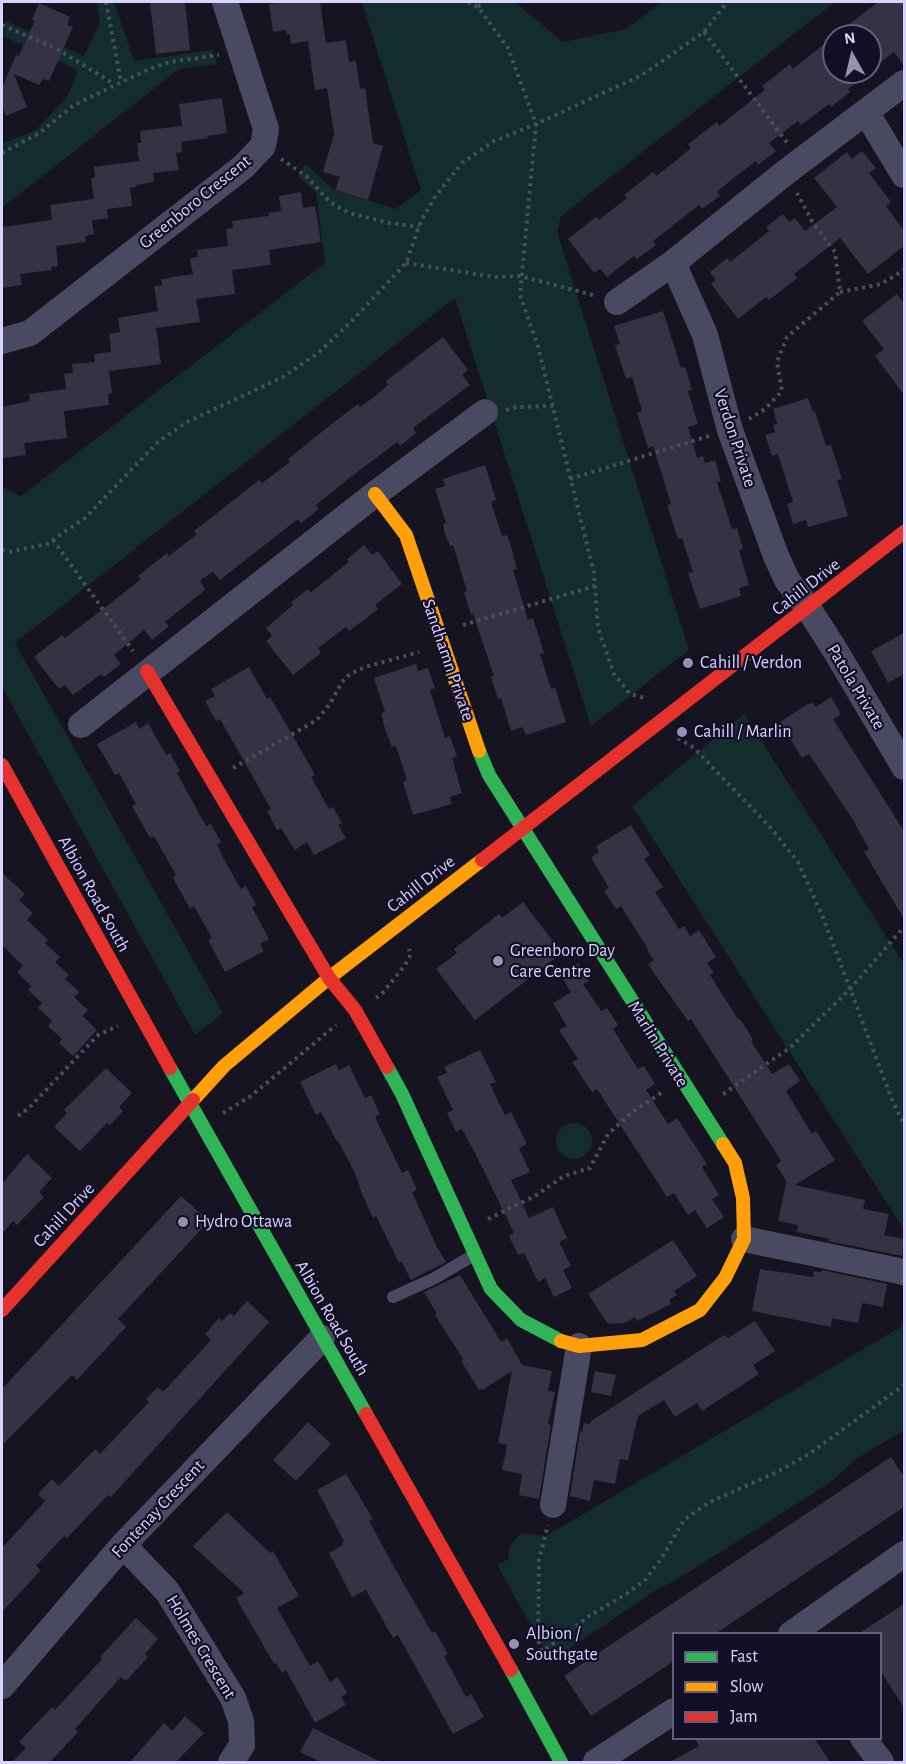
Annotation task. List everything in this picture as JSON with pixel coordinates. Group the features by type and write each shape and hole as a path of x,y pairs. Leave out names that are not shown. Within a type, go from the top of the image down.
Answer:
{"street":[{"name":"Greenboro Crescent","path":"2,341 30,333 243,167 263,146 267,129 225,2"},
{"path":"617,302 673,262 904,83"},
{"path":"866,112 904,175"},
{"name":"Verdon Private","path":"673,262 705,335 730,430 776,556 787,580 808,608"},
{"path":"81,725 375,494 485,412"},
{"name":"Sandhamn Private","path":"375,494 406,535 489,775 521,828"},
{"name":"Cahill Drive","path":"2,1310 225,1066 329,978 904,532"},
{"name":"Patola Private","path":"808,608 904,767"},
{"path":"147,671 329,978"},
{"name":"Albion Road South","path":"2,765 190,1104 513,1673 561,1762"},
{"name":"Marlin Private","path":"329,978 355,1010 402,1095 491,1289 521,1320 559,1341 579,1346 642,1340 700,1310 724,1278 744,1239 743,1198 735,1164 521,828"},
{"path":"744,1239 904,1272"},
{"name":"Fontenay Crescent","path":"2,1686 123,1545 322,1338"},
{"path":"553,1505 579,1346"},
{"name":"Holmes Crescent","path":"123,1545 167,1591 233,1698 241,1721 242,1745 231,1762"},
{"path":"794,1632 904,1554"},
{"path":"596,1762 672,1712"},
{"path":"864,1740 881,1762"}],"lane":[{"path":"393,1297 433,1279 475,1254"}],"path":[{"path":"106,2 121,81"},
{"path":"468,2 478,7 508,48 536,124 520,294 538,347 594,573 598,628 614,674 630,694 645,698"},
{"path":"478,7 483,2"},
{"path":"2,550 9,552 47,544 85,518 158,442 187,422 284,377 318,353 351,322 406,263 419,227 435,197 462,164 494,141 642,75 704,32 727,2"},
{"path":"2,25 57,49 115,84"},
{"path":"704,32 793,167 812,221 835,252 840,292"},
{"path":"2,153 39,134 74,105 149,69 170,62 240,51"},
{"path":"263,146 306,176 330,202 349,213 419,227"},
{"path":"406,263 495,277 520,276 617,302"},
{"path":"570,479 730,430 765,409 783,391 777,363 786,337 840,292 881,284 904,270"},
{"path":"485,412 497,413 516,407 553,406"},
{"path":"53,540 147,671"},
{"path":"212,780 317,720 342,682 350,674 441,639 595,586"},
{"path":"676,737 694,748 770,827 798,862 822,915 893,1102 904,1124"},
{"path":"224,1119 223,1113 251,1096 355,1010 381,995 411,954 399,925"},
{"path":"700,1109 791,1047 850,989 904,927"},
{"path":"18,1116 29,1108 98,1035 121,1025"},
{"path":"465,1231 535,1196 564,1176 590,1168 608,1134 631,1113 681,1080"},
{"path":"513,1673 589,1616 628,1593 646,1579 684,1520 708,1503 777,1472 809,1454 904,1385"},
{"path":"542,1651 538,1640 539,1559 553,1505"}],"green space":[{"path":"96,2 114,2 134,61 213,50 217,64 179,69 2,208 2,144 36,130 67,97 78,70 3,36 6,21 84,56 100,23"},
{"path":"362,2 515,2 563,42 626,29 661,2 835,2 561,216 557,232 689,650 591,726 455,298 15,643 223,1013 195,1035 2,687 2,487 21,496 325,263 316,193 298,176 306,164 334,190 396,209 421,190"},
{"path":"744,714 904,964 904,1230 632,806"},
{"path":"574,1123 587,1128 592,1141 587,1154 574,1159 561,1154 556,1141 561,1128"},
{"path":"904,1325 904,1430 856,1459 828,1484 673,1582 658,1589 551,1661 497,1565 509,1558 510,1547 521,1533 546,1536"}],"building":[{"path":"150,2 185,2 190,50 156,54"},
{"path":"320,2 326,43 346,40 349,62 356,61 360,89 365,88 373,143 383,146 368,200 335,190 340,177 323,172 334,134 327,88 315,90 308,41 291,44 290,34 287,35 286,30 273,32 269,4"},
{"path":"878,2 904,2 904,66 894,52 882,62 882,24 850,24"},
{"path":"39,3 70,17 67,25 73,27 49,81 43,79 39,85 14,74 27,107 6,116 2,104 2,88 16,55 19,56 35,21 32,20"},
{"path":"822,46 822,84 854,84 848,89 850,92 831,107 829,104 801,125 798,121 769,143 776,151 758,165 756,161 736,176 717,192 720,196 702,209 699,205 653,241 656,245 637,259 634,256 607,277 600,269 594,273 568,239 596,217 599,220 627,198 624,195 653,172 656,176 678,159 691,148 688,144 717,122 719,126 765,90 762,86 790,64 793,69"},
{"path":"222,98 227,133 181,142 182,152 176,153 179,170 153,173 154,182 130,188 132,206 107,209 108,218 92,220 94,234 85,236 86,242 56,246 58,266 51,267 52,270 20,274 22,285 2,288 2,227 52,220 50,205 94,199 91,178 95,178 94,167 139,161 137,143 141,143 140,131 182,126 179,104"},
{"path":"862,151 876,168 869,173 891,202 886,206 904,231 904,246 868,274 840,238 794,274 797,278 782,290 769,300 766,297 738,319 711,284 716,280 710,272 727,258 730,262 769,231 766,227 783,214 789,222 795,218 805,231 837,207 814,178 847,152 852,159"},
{"path":"301,192 303,208 315,206 321,242 269,250 271,265 232,270 235,294 196,299 200,322 156,328 161,364 109,371 112,393 108,394 109,405 64,411 67,438 24,443 26,455 3,458 2,407 30,401 29,394 66,389 64,374 73,373 72,364 95,362 94,354 111,352 109,334 120,332 118,318 158,311 154,286 163,285 161,279 193,274 190,258 198,257 197,250 228,246 226,229 233,228 232,221 269,216 268,213 281,211 279,196"},
{"path":"897,294 904,304 904,395 875,356 884,349 862,321"},
{"path":"663,311 681,368 685,367 692,390 688,391 698,424 688,427 697,458 703,456 705,463 715,460 721,481 717,482 732,529 737,528 743,549 739,550 749,585 739,588 741,596 700,609 688,573 693,572 682,538 678,539 672,521 667,505 671,504 653,446 648,448 637,413 642,411 632,377 626,379 615,345 620,344 614,326"},
{"path":"443,337 468,370 462,375 470,385 413,428 416,433 400,446 397,442 316,505 319,509 301,523 298,519 220,580 213,572 200,580 205,590 165,622 169,626 152,640 144,630 114,655 121,664 104,677 101,674 73,695 65,685 59,689 34,657 62,635 65,638 112,602 141,579 138,576 167,553 169,556 197,534 194,531 259,480 262,483 290,462 288,459 358,404 360,407 375,396 388,385 386,381"},
{"path":"808,398 813,412 815,411 826,446 831,445 842,479 837,480 848,516 808,527 806,520 793,524 787,504 793,502 778,454 772,456 765,435 775,432 773,425 777,424 773,409"},
{"path":"485,465 496,500 491,502 502,536 507,535 512,550 517,569 513,570 528,620 533,618 544,653 540,654 551,689 555,687 566,722 526,735 523,727 511,731 501,698 498,699 491,677 494,676 464,592 467,591 453,545 450,546 445,534 443,524 446,523 435,489 445,486 443,479"},
{"path":"364,545 372,555 378,551 402,584 375,605 378,609 364,620 349,631 346,627 318,648 321,653 293,675 266,641 272,636 266,628 293,605 291,602 308,589 310,593 349,562 347,559"},
{"path":"904,633 904,674 888,683 871,651"},
{"path":"416,664 418,671 428,668 435,688 430,690 445,738 450,736 457,757 452,758 462,793 450,797 452,804 413,815 403,782 407,780 396,746 392,747 385,729 381,713 385,712 374,678"},
{"path":"249,667 267,699 270,697 315,775 311,777 329,809 333,807 342,823 338,825 346,838 314,855 307,842 295,850 281,828 277,830 267,811 271,809 220,719 216,721 205,701 215,696 211,689"},
{"path":"831,697 841,714 833,719 904,831 904,919 864,852 869,849 853,820 809,754 802,758 780,722 808,704 813,703 816,707"},
{"path":"136,722 139,729 148,723 166,755 170,753 180,771 177,773 206,826 211,824 221,842 217,845 227,865 241,889 246,886 256,905 252,907 269,939 260,944 264,951 225,972 208,940 212,938 194,906 190,909 173,878 176,875 167,859 154,836 150,838 132,806 136,804 119,773 115,775 97,744"},
{"path":"631,825 650,855 644,859 663,887 655,892 679,929 684,926 690,936 699,930 716,957 707,963 714,973 710,975 746,1028 753,1040 751,1041 772,1074 789,1064 800,1081 786,1091 812,1134 816,1131 835,1160 795,1185 865,1200 863,1209 889,1214 884,1235 904,1239 902,1256 828,1241 829,1239 797,1232 798,1225 778,1221 786,1183 788,1184 776,1165 781,1161 691,1019 688,1021 648,964 654,960 621,906 616,909 604,891 609,888 591,858 599,852 596,846"},
{"path":"2,873 25,894 19,900 33,913 27,920 48,940 45,943 60,957 55,962 69,975 65,979 79,992 74,997 88,1010 83,1016 97,1030 73,1056 59,1043 62,1039 48,1026 52,1021 38,1008 42,1003 28,990 31,986 17,972 23,966 2,945"},
{"name":"Greenboro Day Care Centre","path":"523,902 562,953 475,1020 436,969 457,953 454,949 499,914 502,918"},
{"path":"578,963 589,981 583,984 601,1011 607,1008 618,1025 613,1029 638,1069 644,1066 655,1084 646,1090 668,1124 677,1118 707,1164 702,1167 719,1195 712,1199 724,1217 707,1228 695,1210 688,1215 674,1193 667,1197 597,1089 592,1092 572,1062 578,1059 559,1030 567,1026 553,1003 583,985 571,992 560,974"},
{"path":"480,1050 496,1082 490,1084 505,1115 511,1112 527,1144 519,1148 530,1172 511,1180 529,1218 553,1207 567,1238 559,1242 571,1266 563,1270 572,1288 554,1297 545,1278 538,1282 524,1253 518,1255 509,1236 514,1233 479,1161 462,1129 456,1132 447,1113 453,1110 437,1077 447,1073 444,1067"},
{"path":"336,1064 339,1070 349,1065 365,1098 371,1095 380,1114 375,1117 402,1173 408,1170 417,1190 412,1192 446,1262 411,1280 402,1262 399,1263 376,1216 373,1218 354,1171 338,1141 321,1112 316,1115 300,1082"},
{"path":"106,1068 132,1093 119,1107 123,1111 110,1125 107,1123 80,1151 54,1127 67,1113 64,1110"},
{"path":"27,1154 52,1178 39,1192 44,1197 17,1225 13,1221 2,1234 2,1184"},
{"path":"181,1196 209,1221 118,1319 126,1327 77,1380 72,1375 2,1445 2,1389"},
{"path":"673,1240 697,1276 674,1291 677,1295 669,1300 671,1304 637,1321 635,1317 625,1323 608,1324 588,1294"},
{"path":"760,1269 813,1277 814,1271 821,1272 822,1270 887,1284 883,1307 862,1303 858,1323 832,1318 831,1327 752,1311"},
{"path":"460,1275 501,1342 507,1338 522,1365 552,1371 548,1391 555,1392 548,1424 551,1425 539,1499 519,1495 522,1474 502,1470 507,1445 498,1443 512,1371 479,1390 424,1292"},
{"path":"247,1301 269,1322 111,1497 108,1495 67,1538 64,1536 36,1566 41,1570 2,1612 2,1548 45,1501 38,1494 52,1479 59,1486 95,1449 100,1454 149,1402 146,1399 158,1387 163,1392 211,1340 205,1334 219,1318 222,1321 230,1313 234,1316"},
{"path":"755,1321 775,1351 753,1365 759,1374 702,1411 697,1403 675,1417 664,1400 638,1416 628,1460 620,1459 615,1484 594,1480 590,1501 570,1496 580,1431 582,1432 584,1423 590,1424 591,1421 716,1340 725,1335 728,1338"},
{"path":"595,1371 616,1375 611,1396 591,1392"},
{"path":"308,1422 331,1444 296,1481 273,1460"},
{"path":"891,1457 904,1477 904,1507 718,1632 672,1632 672,1662 591,1716 564,1676"},
{"path":"346,1474 373,1519 369,1521 397,1572 432,1633 435,1631 448,1654 444,1656 466,1697 471,1694 484,1717 453,1734 398,1635 393,1638 366,1590 352,1597 329,1553 343,1545 344,1541 317,1490"},
{"path":"227,1512 270,1553 273,1551 299,1596 277,1608 310,1666 318,1661 330,1682 338,1677 347,1693 341,1697 346,1705 315,1723 286,1670 282,1673 276,1663 274,1664 236,1598 244,1593 193,1546"},
{"path":"904,1604 904,1708 882,1673 882,1632 861,1632"},
{"path":"136,1618 158,1639 145,1654 148,1657 126,1681 121,1677 75,1729 78,1732 50,1762 12,1762 26,1748 19,1742 52,1707 55,1710"},
{"path":"185,1716 204,1733 176,1762 130,1762 164,1723 172,1731"},
{"path":"313,1728 381,1762 321,1762 300,1752"},
{"path":"695,1740 815,1740 830,1762 670,1762 699,1746"}],"traffic: fast":[{"path":"479,751 489,775 723,1144"},
{"path":"387,1067 402,1094 491,1289 521,1320 561,1341"},
{"path":"170,1068 366,1414"},
{"path":"511,1670 561,1762"}],"traffic: slow":[{"path":"375,494 406,535 479,751"},
{"path":"193,1100 224,1066 329,978 482,860"},
{"path":"561,1341 579,1346 642,1340 700,1310 725,1278 744,1239 743,1198 735,1163 723,1144"}],"traffic: jam":[{"path":"482,860 904,532"},
{"path":"147,671 329,978 355,1010 387,1067"},
{"path":"2,765 170,1068"},
{"path":"2,1310 193,1100"},
{"path":"366,1414 511,1670"}],"place":[{"name":"Cahill / Verdon","path":"688,663"},
{"name":"Cahill / Marlin","path":"682,732"},
{"name":"Greenboro Day Care Centre","path":"498,961"},
{"name":"Hydro Ottawa","path":"183,1222"},
{"name":"Albion / Southgate","path":"514,1644"}]}
